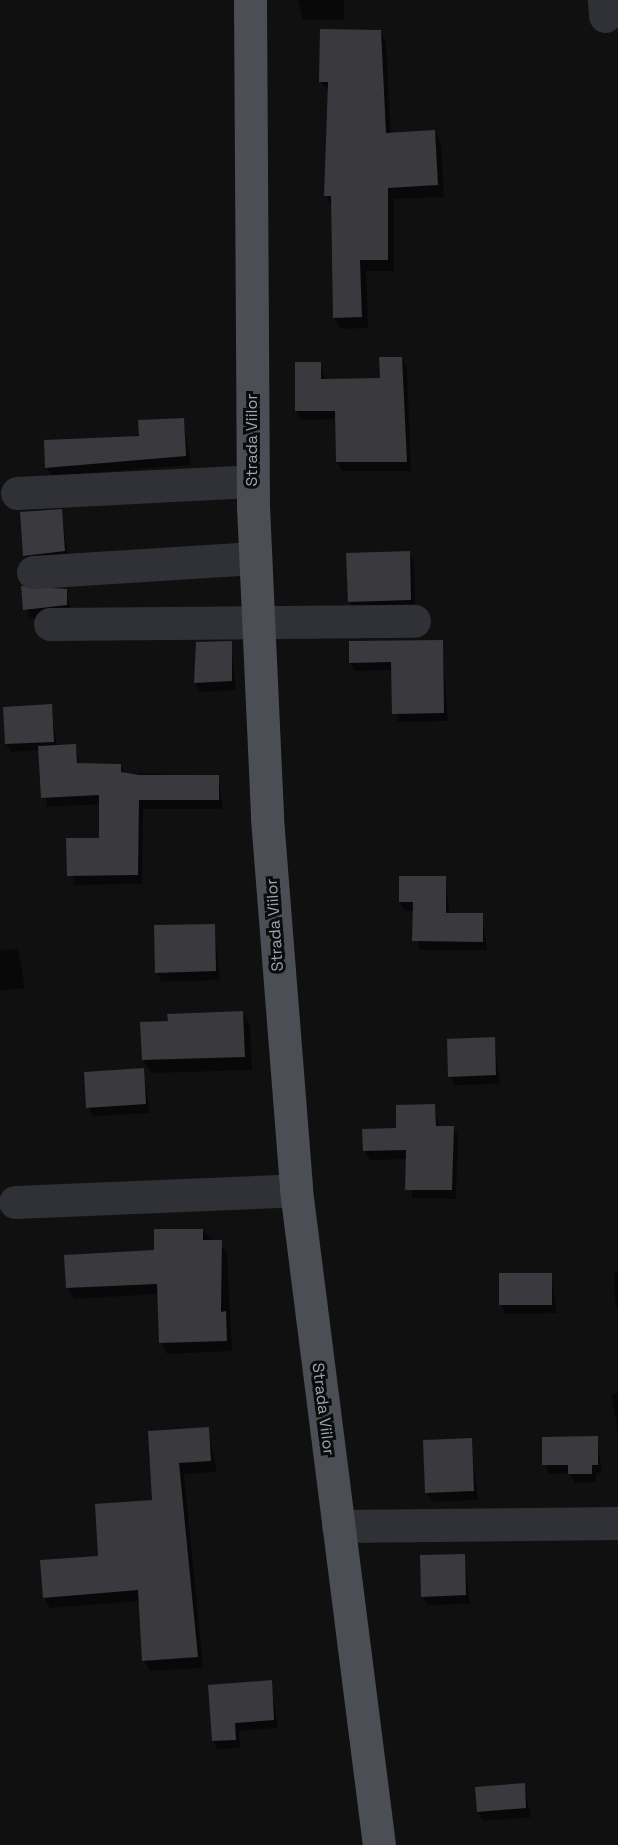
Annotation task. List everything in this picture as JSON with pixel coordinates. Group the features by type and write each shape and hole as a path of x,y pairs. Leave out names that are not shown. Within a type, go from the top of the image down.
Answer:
{"main road":[{"name":"Strada Viilor","path":"249,0 252,481 257,621 296,1190 379,1845"}],"street":[{"path":"17,493 252,481"},
{"path":"33,572 255,558"},
{"path":"50,624 414,621"},
{"path":"15,1202 296,1190"},
{"path":"338,1526 618,1523"}],"building":[{"path":"320,29 381,30 386,133 435,130 438,185 388,188 388,260 360,260 362,317 333,318 331,196 324,196 328,82 319,82"},
{"path":"379,357 402,357 407,462 336,462 335,411 295,411 295,362 321,362 321,379 380,378"},
{"path":"184,418 186,456 45,468 44,440 139,436 138,420"},
{"path":"62,509 65,551 23,556 20,512"},
{"path":"410,551 411,600 348,602 346,553"},
{"path":"21,586 67,589 67,605 23,610"},
{"path":"443,640 444,713 392,714 391,662 349,663 349,641"},
{"path":"232,641 232,681 194,683 196,642"},
{"path":"52,704 54,742 5,744 3,707"},
{"path":"76,744 77,763 121,764 121,772 140,775 219,775 219,800 139,800 138,875 67,876 66,838 99,838 99,795 41,798 38,746"},
{"path":"399,876 446,876 446,913 483,913 483,942 412,941 413,902 399,902"},
{"path":"215,924 216,971 155,973 154,925"},
{"path":"243,1011 245,1057 142,1060 140,1022 168,1021 167,1014"},
{"path":"495,1037 496,1075 448,1077 447,1039"},
{"path":"144,1068 146,1104 86,1108 84,1072"},
{"path":"435,1104 436,1126 454,1126 452,1190 405,1190 406,1150 363,1151 362,1129 396,1128 396,1105"},
{"path":"154,1229 203,1229 203,1240 222,1240 221,1312 226,1311 227,1341 159,1343 157,1284 66,1288 64,1255 154,1250"},
{"path":"499,1273 552,1273 552,1305 499,1305"},
{"path":"209,1427 211,1461 179,1463 198,1657 142,1661 138,1590 43,1598 40,1560 98,1556 95,1504 152,1500 148,1431"},
{"path":"598,1436 598,1465 592,1465 592,1474 568,1474 568,1465 542,1465 542,1437"},
{"path":"472,1438 474,1491 425,1493 423,1440"},
{"path":"465,1554 466,1595 421,1597 420,1555"},
{"path":"272,1680 274,1720 235,1723 236,1740 212,1741 208,1685"},
{"path":"525,1783 526,1808 477,1812 475,1787"}]}
